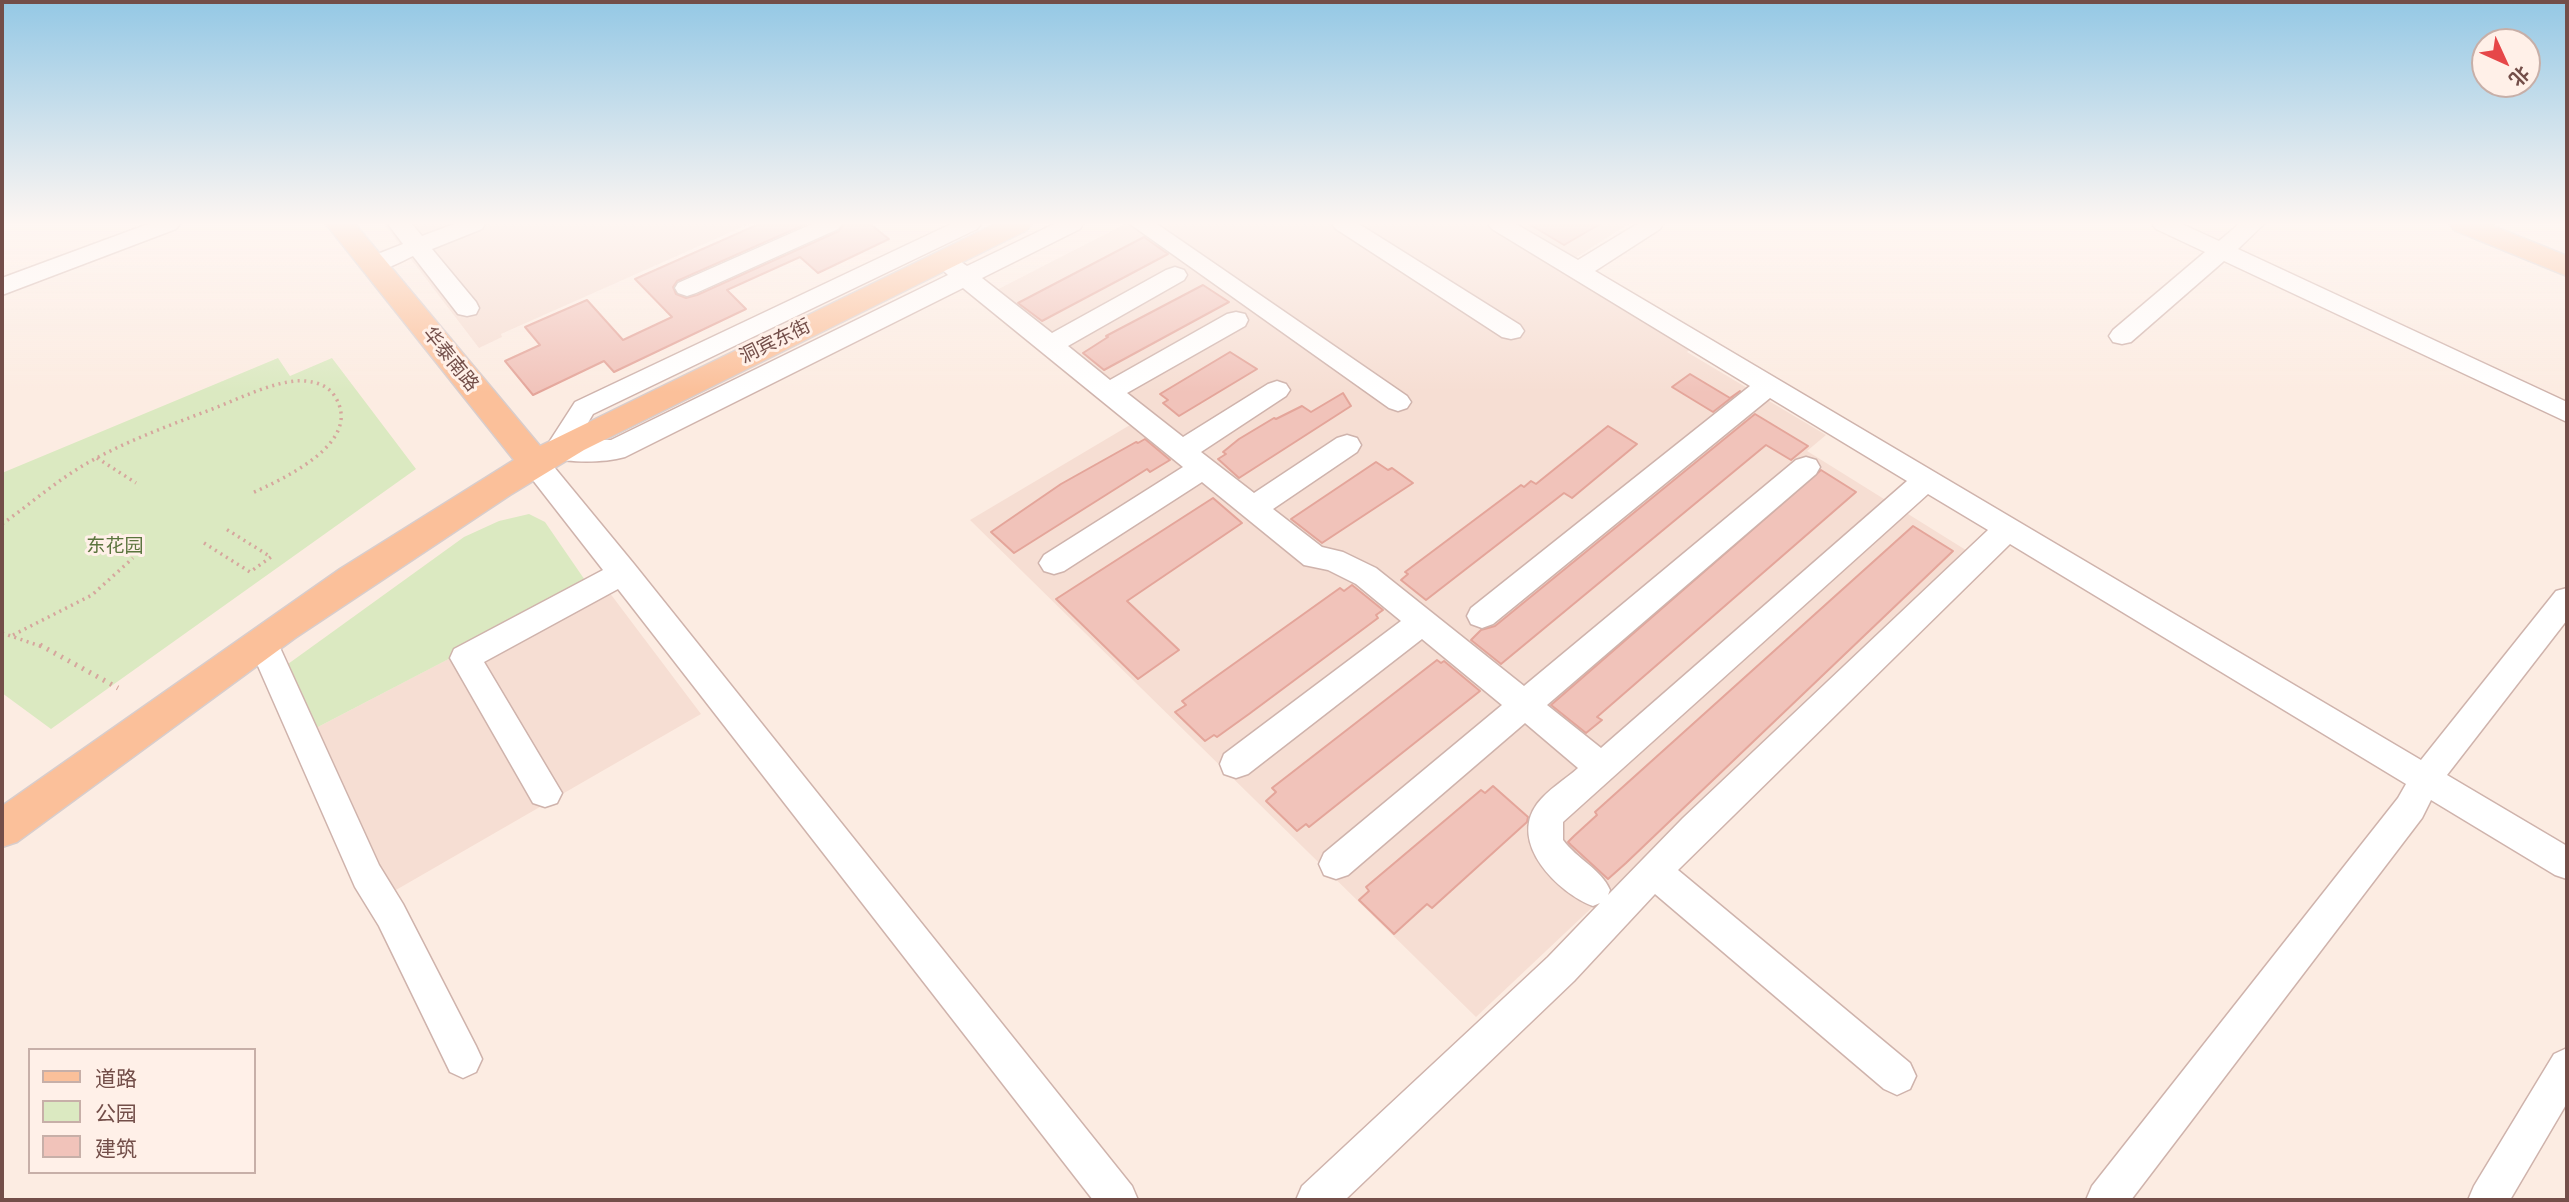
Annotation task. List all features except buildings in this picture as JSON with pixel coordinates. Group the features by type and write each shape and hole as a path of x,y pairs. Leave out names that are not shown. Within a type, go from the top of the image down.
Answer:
{"main road":[{"name":"华泰南路","path":"388,280 547,456"},
{"name":"洞宾东街","path":"547,456 928,280"},
{"path":"2,829 262,641 399,546 547,456"}],"street":[{"path":"2,288 23,280"},
{"path":"445,280 467,308"},
{"path":"687,288 705,280"},
{"path":"852,280 584,408 547,456 624,572 1118,1200"},
{"path":"969,280 1314,557 1333,560 1366,576 1601,767"},
{"path":"1051,345 1166,280"},
{"path":"1223,280 1398,402"},
{"path":"1432,280 1511,331"},
{"path":"1593,280 2567,864"},
{"path":"2122,336 2187,280"},
{"path":"2283,280 2567,413"},
{"path":"1109,392 1236,320"},
{"path":"1482,615 1769,385"},
{"path":"1054,562 1192,459 1277,390"},
{"path":"1253,508 1347,445"},
{"path":"1336,864 1805,467"},
{"path":"1592,890 1549,852 1544,828 1549,814 1927,480"},
{"path":"1316,1200 1560,969 1705,818 2008,527"},
{"path":"545,793 466,658 624,572"},
{"path":"2106,1200 2410,808 2426,778 2567,599"},
{"path":"1236,764 1422,622"},
{"path":"262,641 367,876 391,915 463,1059"},
{"path":"1654,871 1897,1076"},
{"path":"2488,1200 2567,1067"}],"path":[{"path":"2,524 97,458 128,442 264,389 298,381 310,381 327,387 339,403 343,418 339,432 304,465 250,494"},
{"path":"97,458 136,482"},
{"path":"204,543 250,572 271,557 226,529"},
{"path":"13,635 95,594 116,578 133,558"},
{"path":"2,633 37,643 63,660 118,688"}],"shaded area":[{"path":"427,280 623,280 501,334 502,337 479,348"},
{"path":"1016,280 1580,280 1693,347 1687,352 1826,435 1807,451 1969,552 1476,1017 970,520 1130,425 979,299"},
{"path":"600,580 701,714 389,894 316,728"}],"green space":[{"name":"东花园","path":"278,358 290,376 332,358 416,469 51,729 2,693 2,473"},
{"path":"529,514 545,522 589,586 316,728 288,664 464,537 499,521"}]}
